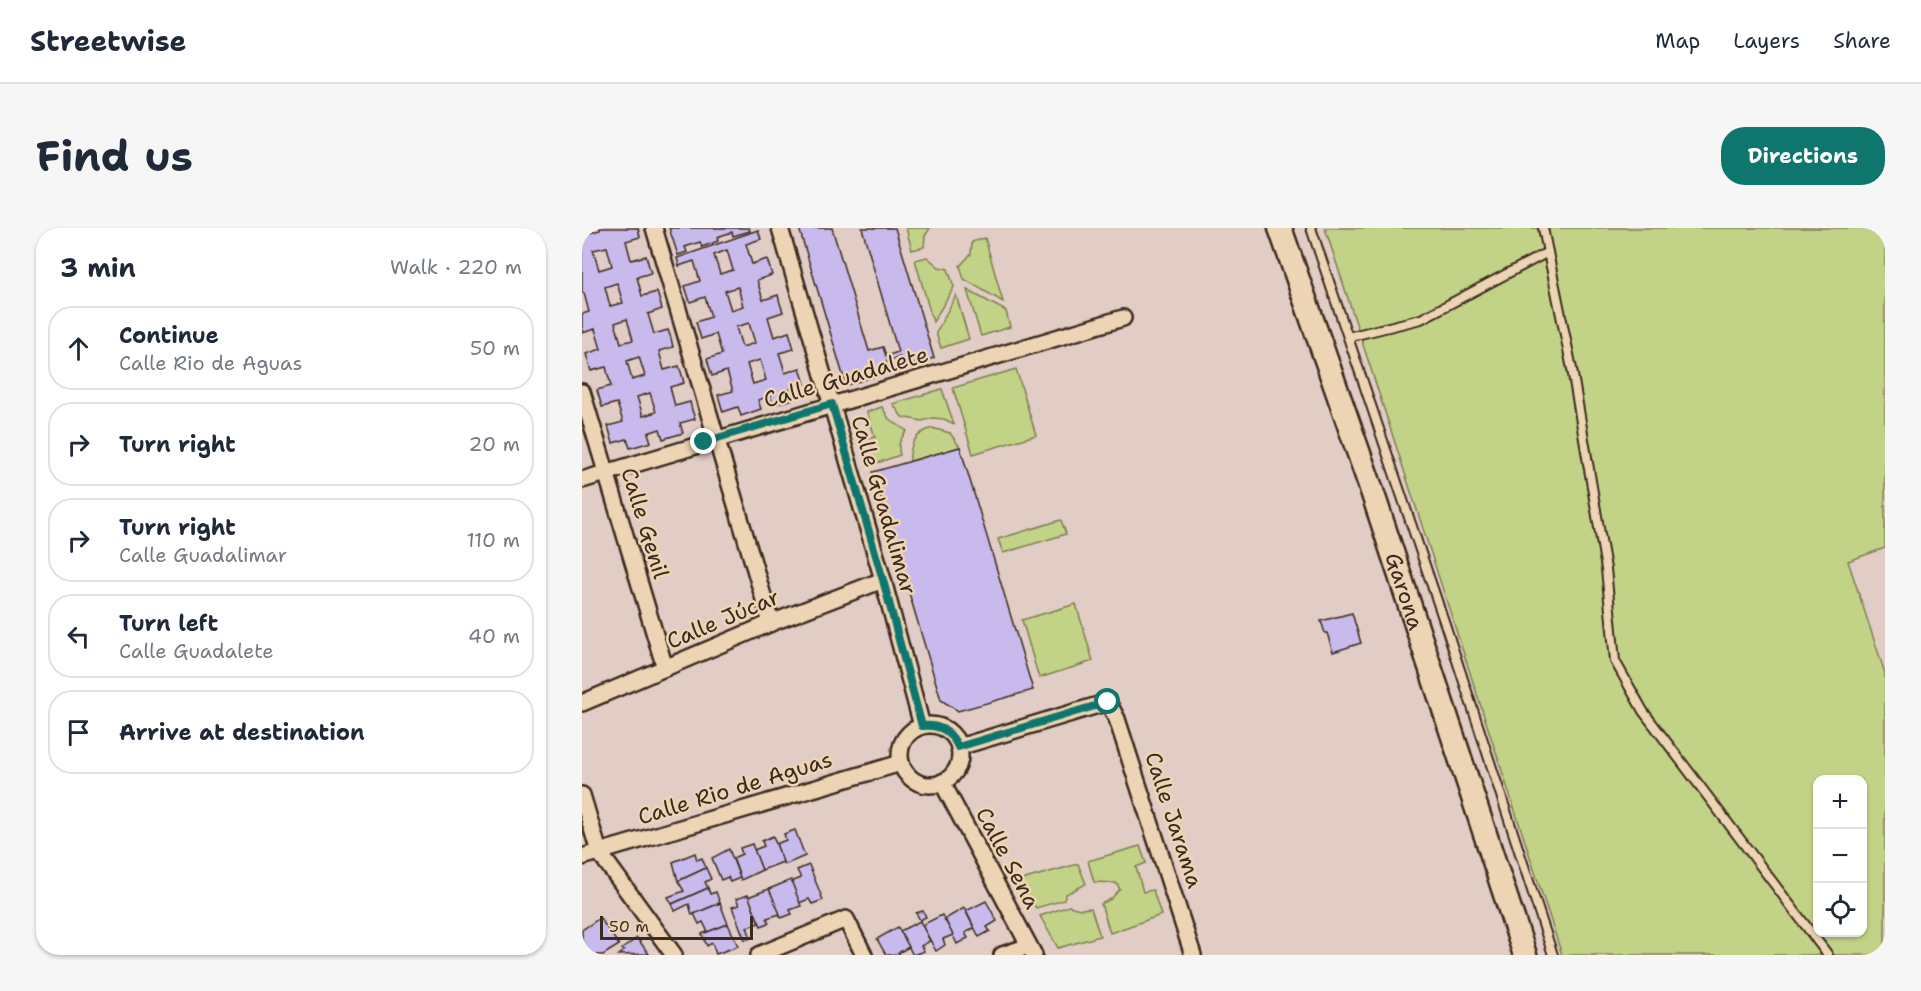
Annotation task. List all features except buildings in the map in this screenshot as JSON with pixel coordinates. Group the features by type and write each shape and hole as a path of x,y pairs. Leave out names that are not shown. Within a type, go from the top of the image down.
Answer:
{"main road":[{"name":"Garona","path":"1280,228 1371,488 1525,955"}],"street":[{"path":"654,228 771,622"},
{"name":"Calle Guadalimar","path":"780,228 883,580 922,726"},
{"name":"Calle Guadalete","path":"582,480 1123,318"},
{"name":"Calle Genil","path":"582,392 665,668"},
{"name":"Calle Júcar","path":"582,703 771,622 883,580"},
{"name":"Calle Jarama","path":"958,747 1108,702 1117,719 1193,955"},
{"path":"922,726 940,727 948,731 958,747 960,756 958,765 953,774 942,782 928,785 919,783 911,778 901,763 900,753 907,736 922,726"},
{"name":"Calle Rio de Aguas","path":"582,857 901,763"},
{"name":"Calle Sena","path":"942,782 1032,950"},
{"path":"582,795 599,852 674,955"},
{"path":"759,955 846,919 864,955"},
{"path":"1002,955 1032,950"}],"lane":[{"path":"1311,228 1446,627 1553,955"},
{"path":"1543,228 1572,369 1606,569 1615,661 1643,711 1828,955"},
{"path":"1348,337 1421,319 1548,252"}],"green space":[{"path":"906,228 930,228 925,236 924,247 912,250"},
{"path":"1325,228 1885,228 1885,548 1848,561 1885,673 1885,955 1562,955"},
{"path":"985,238 1003,302 964,279 960,266 971,254 972,242"},
{"path":"927,257 939,267 948,269 954,287 933,322 915,260"},
{"path":"967,290 1006,311 1010,327 981,336"},
{"path":"956,295 969,339 941,348 936,333"},
{"path":"1016,369 1036,435 973,454 953,388"},
{"path":"942,389 954,424 944,419 933,418 922,421 902,417 893,404"},
{"path":"882,407 889,419 907,431 900,442 900,455 871,465 863,440 875,437 867,412"},
{"path":"932,428 950,433 960,447 910,461 914,440 921,433"},
{"path":"1061,520 1066,534 1003,553 998,539"},
{"path":"1076,604 1093,661 1039,678 1022,620"},
{"path":"1140,846 1146,863 1136,867 1143,892 1153,890 1161,915 1110,933 1101,904 1111,899 1120,889 1116,883 1094,882 1088,861"},
{"path":"1078,864 1086,884 1066,894 1064,900 1036,908 1018,881"},
{"path":"1069,906 1080,909 1091,908 1100,936 1058,948 1040,916"}],"route":[{"path":"704,442 832,404 922,726 931,725 948,731 955,738 958,747 1108,702"}]}
